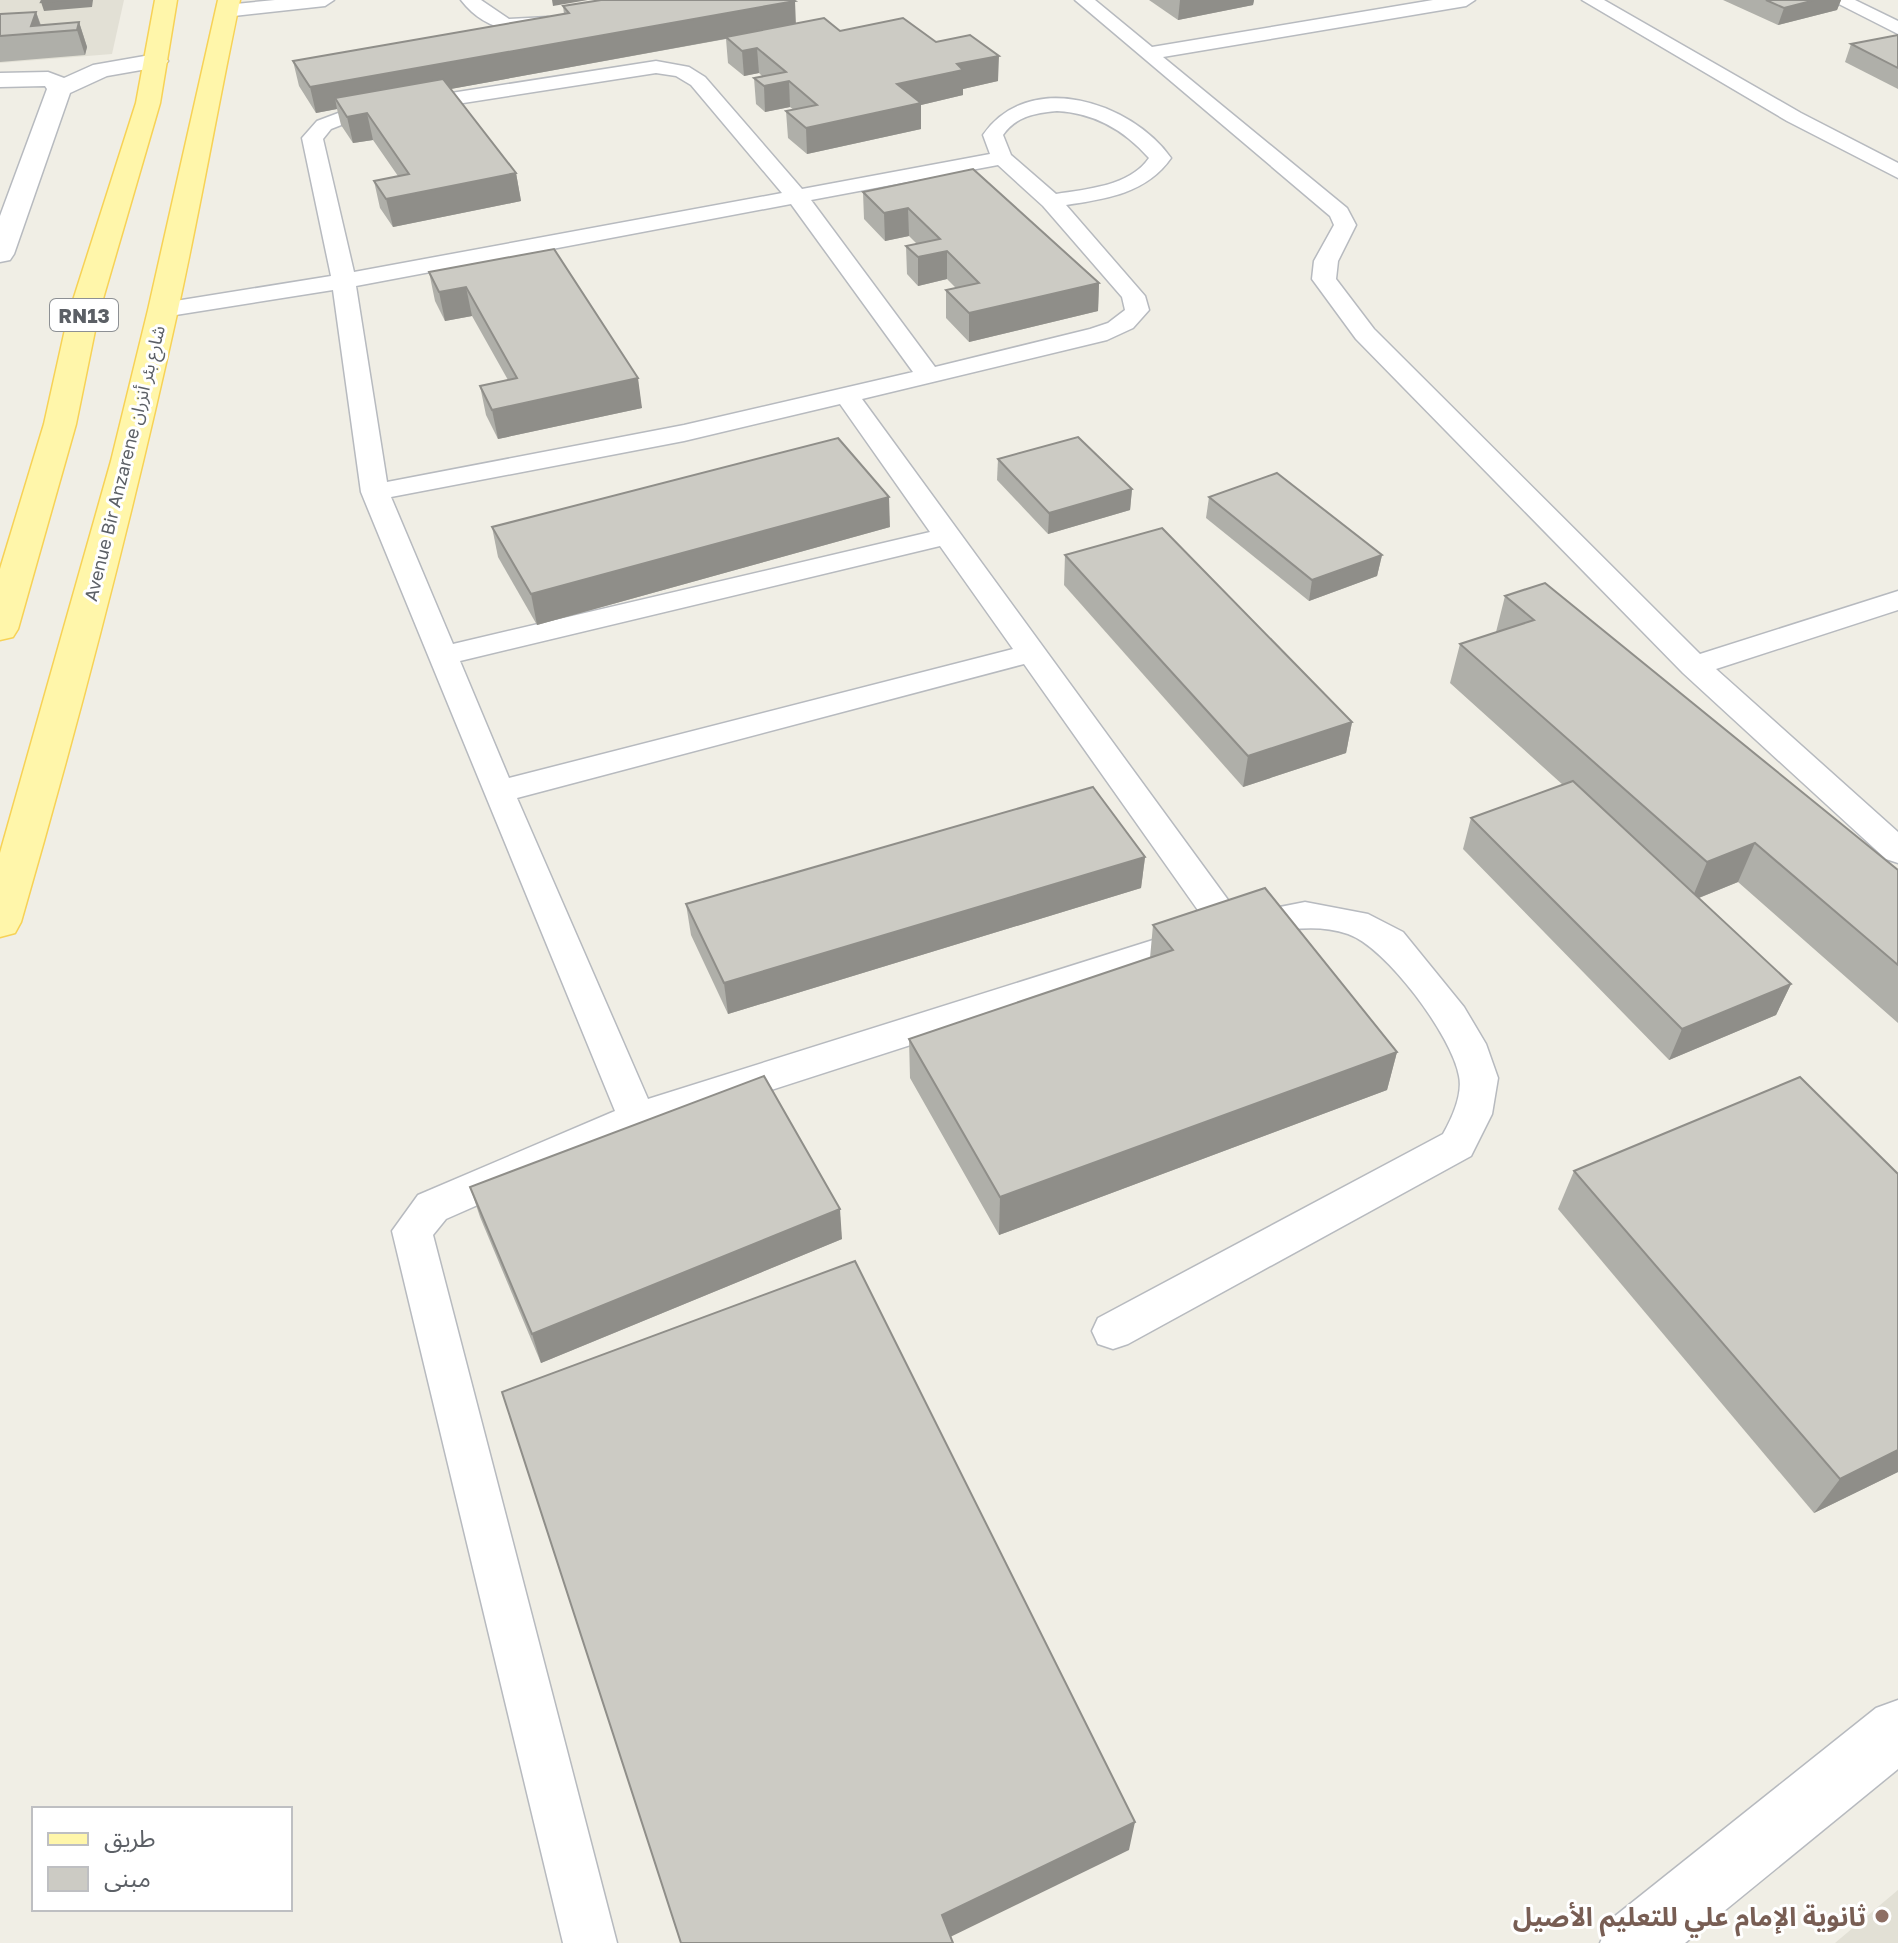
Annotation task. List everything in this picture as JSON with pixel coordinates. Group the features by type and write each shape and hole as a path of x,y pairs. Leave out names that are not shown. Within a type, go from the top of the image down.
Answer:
{"main road":[{"name":"RN13","path":"0,629 60,424 83,316 148,103 166,0"},
{"name":"Avenue Bir Anzarene شارع بئر أنزران","path":"0,922 70,675 163,310 227,5"}],"street":[{"path":"0,254 59,89 101,70 156,61"},
{"path":"0,80 48,79 55,82 59,89"},
{"path":"1633,1943 1898,1730"}],"lane":[{"path":"227,5 325,0"},
{"path":"470,0 487,18 505,26 563,20"},
{"path":"1084,0 1339,213 1345,225 1326,261 1324,279 1365,334 1694,666 1898,851"},
{"path":"1150,53 1466,0"},
{"path":"1591,0 1794,117 1898,172"},
{"path":"1840,0 1898,28"},
{"path":"1334,6 1354,19"},
{"path":"637,1118 375,492 344,281 312,138 324,125 349,115 656,67 692,75 797,197 928,375"},
{"path":"375,492 684,433 1071,342 1113,330 1132,319 1137,310 1133,296 1051,201 1002,158 993,135 1004,119 1031,109 1068,105 1109,116 1160,158 1155,167 1122,186 1051,201"},
{"path":"163,310 344,281 1002,158"},
{"path":"846,395 1230,929"},
{"path":"443,656 948,536"},
{"path":"1694,666 1898,600"},
{"path":"498,792 1032,653"},
{"path":"590,1943 412,1231 432,1207 637,1118 1230,929 1305,914 1356,923 1390,941 1451,1017 1467,1044 1479,1078 1473,1114 1457,1145 1113,1331"}],"shaded area":[{"path":"0,0 124,0 112,54 0,63"},
{"name":"ثانوية الإمام علي للتعليم الأصيل","path":"1898,1890 1898,1943 1835,1943"}],"building":[{"path":"601,0 795,1 310,87 293,61 569,13 563,6"},
{"path":"1766,0 1815,0 1784,8"},
{"path":"36,12 31,26 79,22 77,30 0,36 0,14"},
{"path":"824,18 840,31 903,18 936,42 970,35 999,56 957,64 963,70 897,84 921,103 806,128 786,111 817,105 789,81 764,86 754,78 786,72 757,48 742,51 726,37"},
{"path":"1898,35 1898,68 1851,44"},
{"path":"443,79 516,173 386,199 374,181 409,174 367,113 347,117 335,98"},
{"path":"973,169 1099,283 969,313 946,290 979,283 947,251 918,257 906,246 940,239 908,208 884,213 863,192"},
{"path":"554,249 638,378 492,410 480,386 517,378 466,287 439,292 429,272"},
{"path":"1078,437 1132,489 1049,513 998,459"},
{"path":"838,438 889,497 531,594 492,527"},
{"path":"1277,473 1382,555 1312,580 1209,497"},
{"path":"1162,528 1352,722 1248,756 1065,555"},
{"path":"1545,583 1898,870 1898,965 1755,843 1707,862 1460,644 1534,620 1505,596"},
{"path":"1573,781 1791,984 1682,1029 1471,818"},
{"path":"1093,787 1145,857 724,983 686,904"},
{"path":"1265,888 1397,1052 1000,1197 909,1039 1173,950 1153,925"},
{"path":"764,1076 840,1209 532,1334 470,1187"},
{"path":"1800,1077 1898,1174 1898,1450 1840,1479 1574,1171"},
{"path":"855,1261 1135,1822 942,1915 953,1943 681,1943 502,1392"}],"place":[{"name":"ثانوية الإمام علي للتعليم الأصيل","path":"1882,1916"}]}
